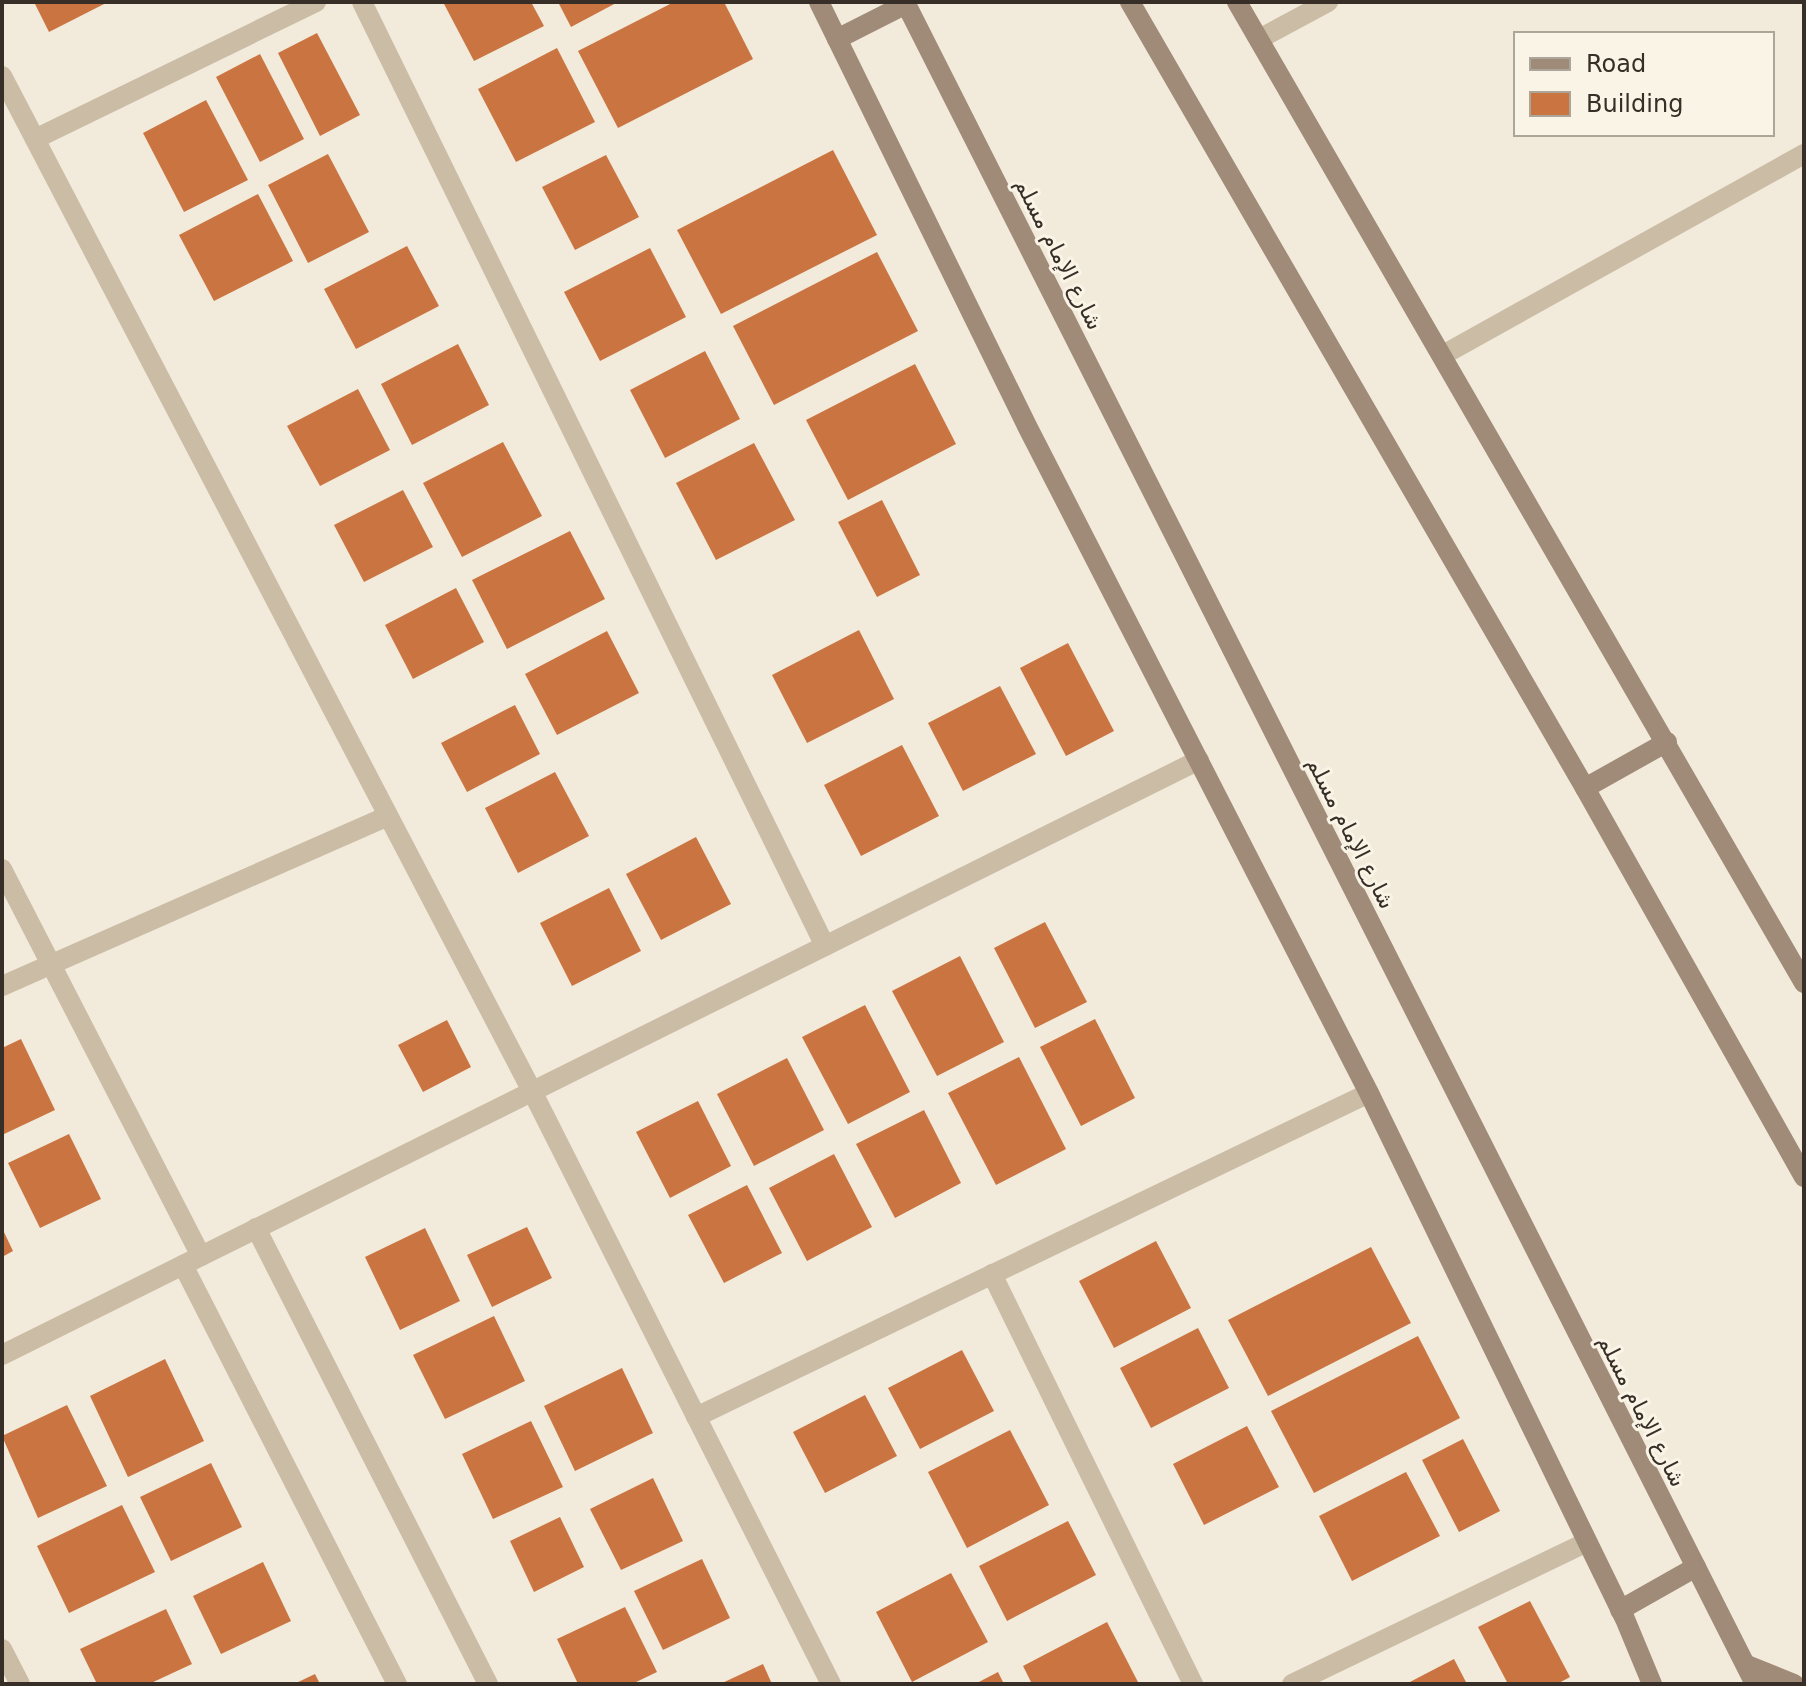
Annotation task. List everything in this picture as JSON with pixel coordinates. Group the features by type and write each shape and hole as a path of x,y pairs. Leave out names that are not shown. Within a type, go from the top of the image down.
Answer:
{"main road":[{"path":"819,2 1027,426 1369,1093 1620,1610 1652,1684"},
{"path":"1130,2 1585,788 1804,1177"},
{"path":"1237,2 1804,983"},
{"path":"837,39 906,3"},
{"name":"شارع الإمام مسلم","path":"906,3 1751,1674"},
{"path":"1585,788 1667,742"},
{"path":"1620,1610 1696,1567"},
{"path":"1751,1674 1794,1684"}],"street":[{"path":"35,139 316,2"},
{"path":"362,2 825,946"},
{"path":"1259,39 1328,2"},
{"path":"2,76 532,1091 831,1684"},
{"path":"1443,355 1804,154"},
{"path":"2,1355 1199,760"},
{"path":"2,986 388,816"},
{"path":"2,869 51,964 397,1684"},
{"path":"696,1417 1369,1093"},
{"path":"256,1228 488,1684"},
{"path":"992,1274 1193,1684"},
{"path":"1292,1684 1587,1542"},
{"path":"2,1649 20,1684"}],"building":[{"path":"34,2 108,2 49,32"},
{"path":"443,2 531,2 544,26 474,61"},
{"path":"558,2 618,2 571,27"},
{"path":"674,2 724,2 753,59 618,128 578,51"},
{"path":"317,33 360,115 320,136 278,53"},
{"path":"557,48 595,122 516,162 478,89"},
{"path":"260,54 304,139 260,162 216,77"},
{"path":"206,100 248,180 184,212 143,133"},
{"path":"833,150 877,235 721,314 677,230"},
{"path":"328,154 369,232 308,263 268,185"},
{"path":"606,155 639,217 575,250 542,187"},
{"path":"258,194 293,261 214,301 179,235"},
{"path":"407,246 439,306 356,349 324,289"},
{"path":"650,248 686,317 600,361 564,292"},
{"path":"877,252 918,331 774,405 733,326"},
{"path":"458,344 489,405 412,445 381,384"},
{"path":"705,351 740,419 665,458 630,390"},
{"path":"915,364 956,444 848,500 806,420"},
{"path":"358,389 390,450 320,486 287,426"},
{"path":"503,442 542,516 462,557 423,483"},
{"path":"754,443 795,520 716,560 676,483"},
{"path":"403,490 433,547 364,582 334,525"},
{"path":"882,500 920,575 877,597 838,522"},
{"path":"570,531 605,599 507,649 472,580"},
{"path":"456,588 484,642 413,679 385,625"},
{"path":"859,630 894,699 807,743 772,675"},
{"path":"607,631 639,693 557,735 525,674"},
{"path":"1068,643 1114,731 1066,756 1020,668"},
{"path":"1000,686 1036,754 963,791 928,723"},
{"path":"515,705 540,754 467,792 441,743"},
{"path":"902,745 939,816 861,856 824,785"},
{"path":"555,772 589,836 518,873 485,808"},
{"path":"696,837 731,904 661,940 626,874"},
{"path":"609,888 641,951 572,986 540,923"},
{"path":"1045,922 1087,1002 1035,1028 994,948"},
{"path":"960,956 1004,1042 937,1076 892,991"},
{"path":"865,1005 910,1092 848,1124 802,1037"},
{"path":"1095,1019 1135,1098 1081,1126 1040,1047"},
{"path":"447,1020 471,1067 423,1092 398,1045"},
{"path":"21,1039 55,1110 2,1135 2,1048"},
{"path":"1019,1057 1066,1149 996,1185 948,1093"},
{"path":"787,1058 824,1130 754,1166 717,1094"},
{"path":"698,1101 731,1166 670,1198 636,1132"},
{"path":"924,1110 961,1183 895,1218 856,1144"},
{"path":"69,1134 101,1199 40,1228 8,1163"},
{"path":"834,1154 872,1227 807,1261 769,1188"},
{"path":"747,1185 782,1253 724,1283 688,1215"},
{"path":"527,1227 552,1278 492,1307 467,1255"},
{"path":"2,1228 13,1251 2,1257"},
{"path":"425,1228 460,1301 400,1330 365,1257"},
{"path":"1156,1241 1191,1308 1114,1348 1079,1281"},
{"path":"1371,1247 1411,1323 1268,1396 1228,1320"},
{"path":"494,1316 525,1381 445,1419 413,1355"},
{"path":"1198,1328 1229,1388 1151,1428 1120,1368"},
{"path":"1418,1336 1460,1418 1314,1493 1271,1411"},
{"path":"962,1350 994,1411 920,1449 888,1388"},
{"path":"165,1359 204,1441 128,1477 90,1396"},
{"path":"622,1368 653,1433 575,1471 544,1406"},
{"path":"865,1395 897,1456 825,1493 793,1432"},
{"path":"67,1405 107,1486 38,1518 2,1436"},
{"path":"531,1421 563,1487 493,1519 462,1454"},
{"path":"1247,1426 1279,1487 1204,1525 1173,1464"},
{"path":"1010,1430 1049,1505 967,1548 928,1472"},
{"path":"1463,1439 1500,1511 1459,1532 1422,1460"},
{"path":"211,1463 242,1527 171,1561 140,1497"},
{"path":"1406,1472 1440,1536 1352,1581 1319,1516"},
{"path":"653,1478 683,1541 621,1570 590,1509"},
{"path":"122,1505 155,1572 69,1613 37,1546"},
{"path":"560,1517 584,1567 534,1592 510,1541"},
{"path":"1068,1521 1096,1575 1007,1621 979,1566"},
{"path":"702,1559 730,1618 663,1650 634,1591"},
{"path":"263,1562 291,1621 221,1654 193,1596"},
{"path":"951,1573 988,1642 912,1682 876,1612"},
{"path":"1530,1601 1570,1677 1557,1684 1508,1684 1478,1627"},
{"path":"625,1607 657,1672 632,1684 578,1684 557,1639"},
{"path":"166,1609 192,1664 149,1684 97,1684 80,1649"},
{"path":"1107,1622 1139,1684 1032,1684 1023,1666"},
{"path":"1454,1659 1467,1684 1406,1684"},
{"path":"763,1664 772,1684 720,1684"},
{"path":"998,1672 1004,1684 975,1684"},
{"path":"315,1674 320,1684 294,1684"}]}
